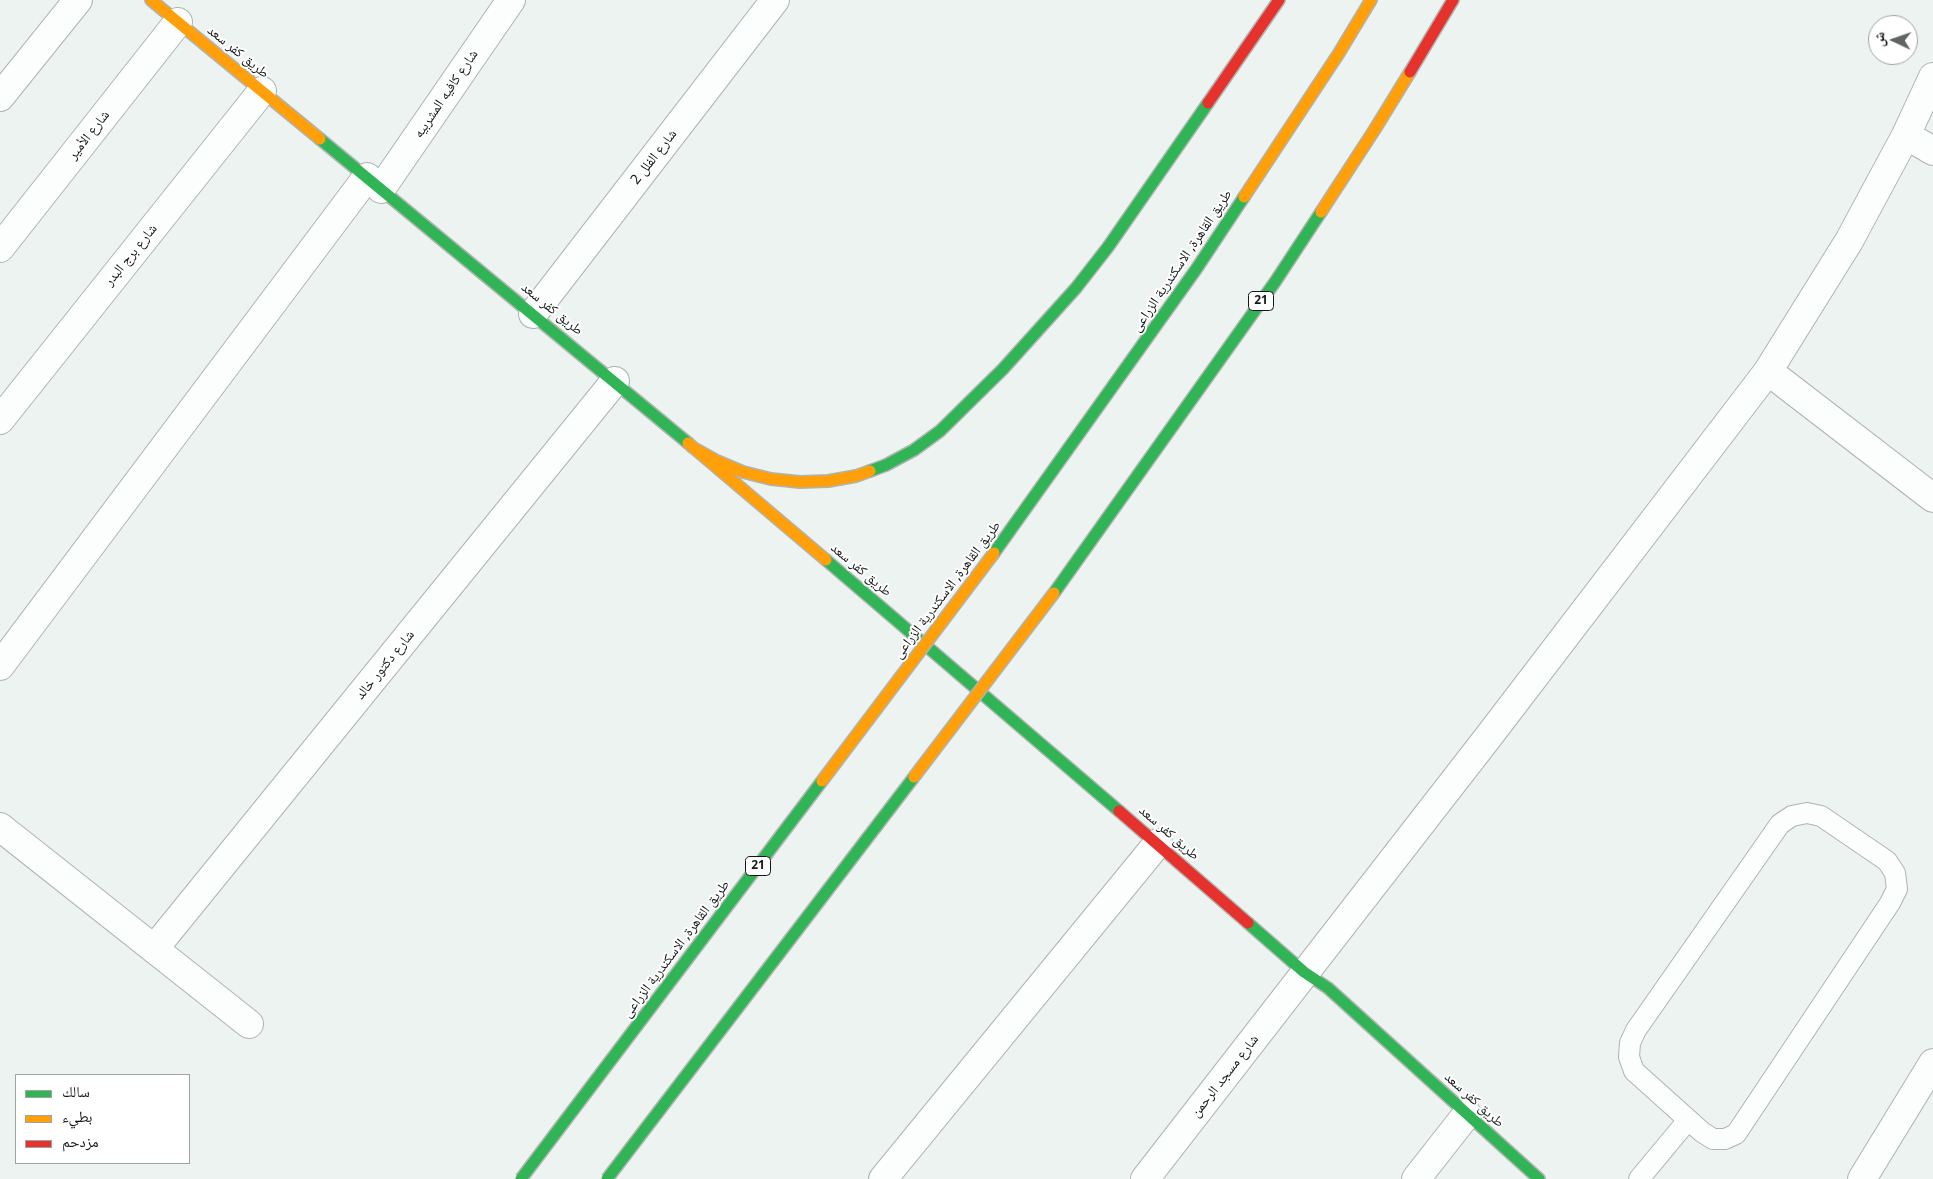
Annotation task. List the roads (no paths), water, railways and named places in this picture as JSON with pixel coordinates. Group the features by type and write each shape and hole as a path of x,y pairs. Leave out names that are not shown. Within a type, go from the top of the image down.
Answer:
{"main road":[{"name":"طريق كفر سعد","path":"151,0 615,381 1158,843 1304,972 1328,988 1539,1179"},
{"path":"692,447 717,461 743,472 771,479 800,482 828,481 856,476 886,465 914,450 940,431 1003,369 1076,288 1108,247 1279,0"},
{"name":"طريق القاهرة, الاسكندرية الزراعى","path":"521,1179 994,553 1197,268 1339,53 1371,0"},
{"name":"21","path":"607,1179 1054,593 1275,282 1375,129 1453,0"}],"street":[{"path":"0,97 78,0"},
{"name":"شارع كافيه المشربيه","path":"0,666 374,183 511,0"},
{"name":"شارع الفلل 2","path":"533,314 775,0"},
{"name":"شارع الأمير","path":"0,248 178,22"},
{"name":"شارع مسجد الرحمن","path":"1145,1179 1489,736 1768,371 1849,241 1906,135 1933,77"},
{"name":"شارع برج البدر","path":"0,420 262,91"},
{"path":"1906,135 1933,151"},
{"path":"1768,371 1933,498"},
{"name":"شارع دكتور خالد","path":"154,949 615,381"},
{"path":"0,827 249,1024"},
{"path":"883,1179 1158,843"},
{"path":"1862,1179 1933,1063"},
{"path":"1416,1179 1467,1114"}],"lane":[{"path":"1807,813 1821,816 1887,861 1895,874 1897,889 1890,903 1736,1134 1725,1139 1713,1139 1688,1120 1634,1071 1629,1057 1630,1043 1636,1030 1780,824 1792,816 1807,813"},
{"path":"1638,1179 1688,1120"}]}
